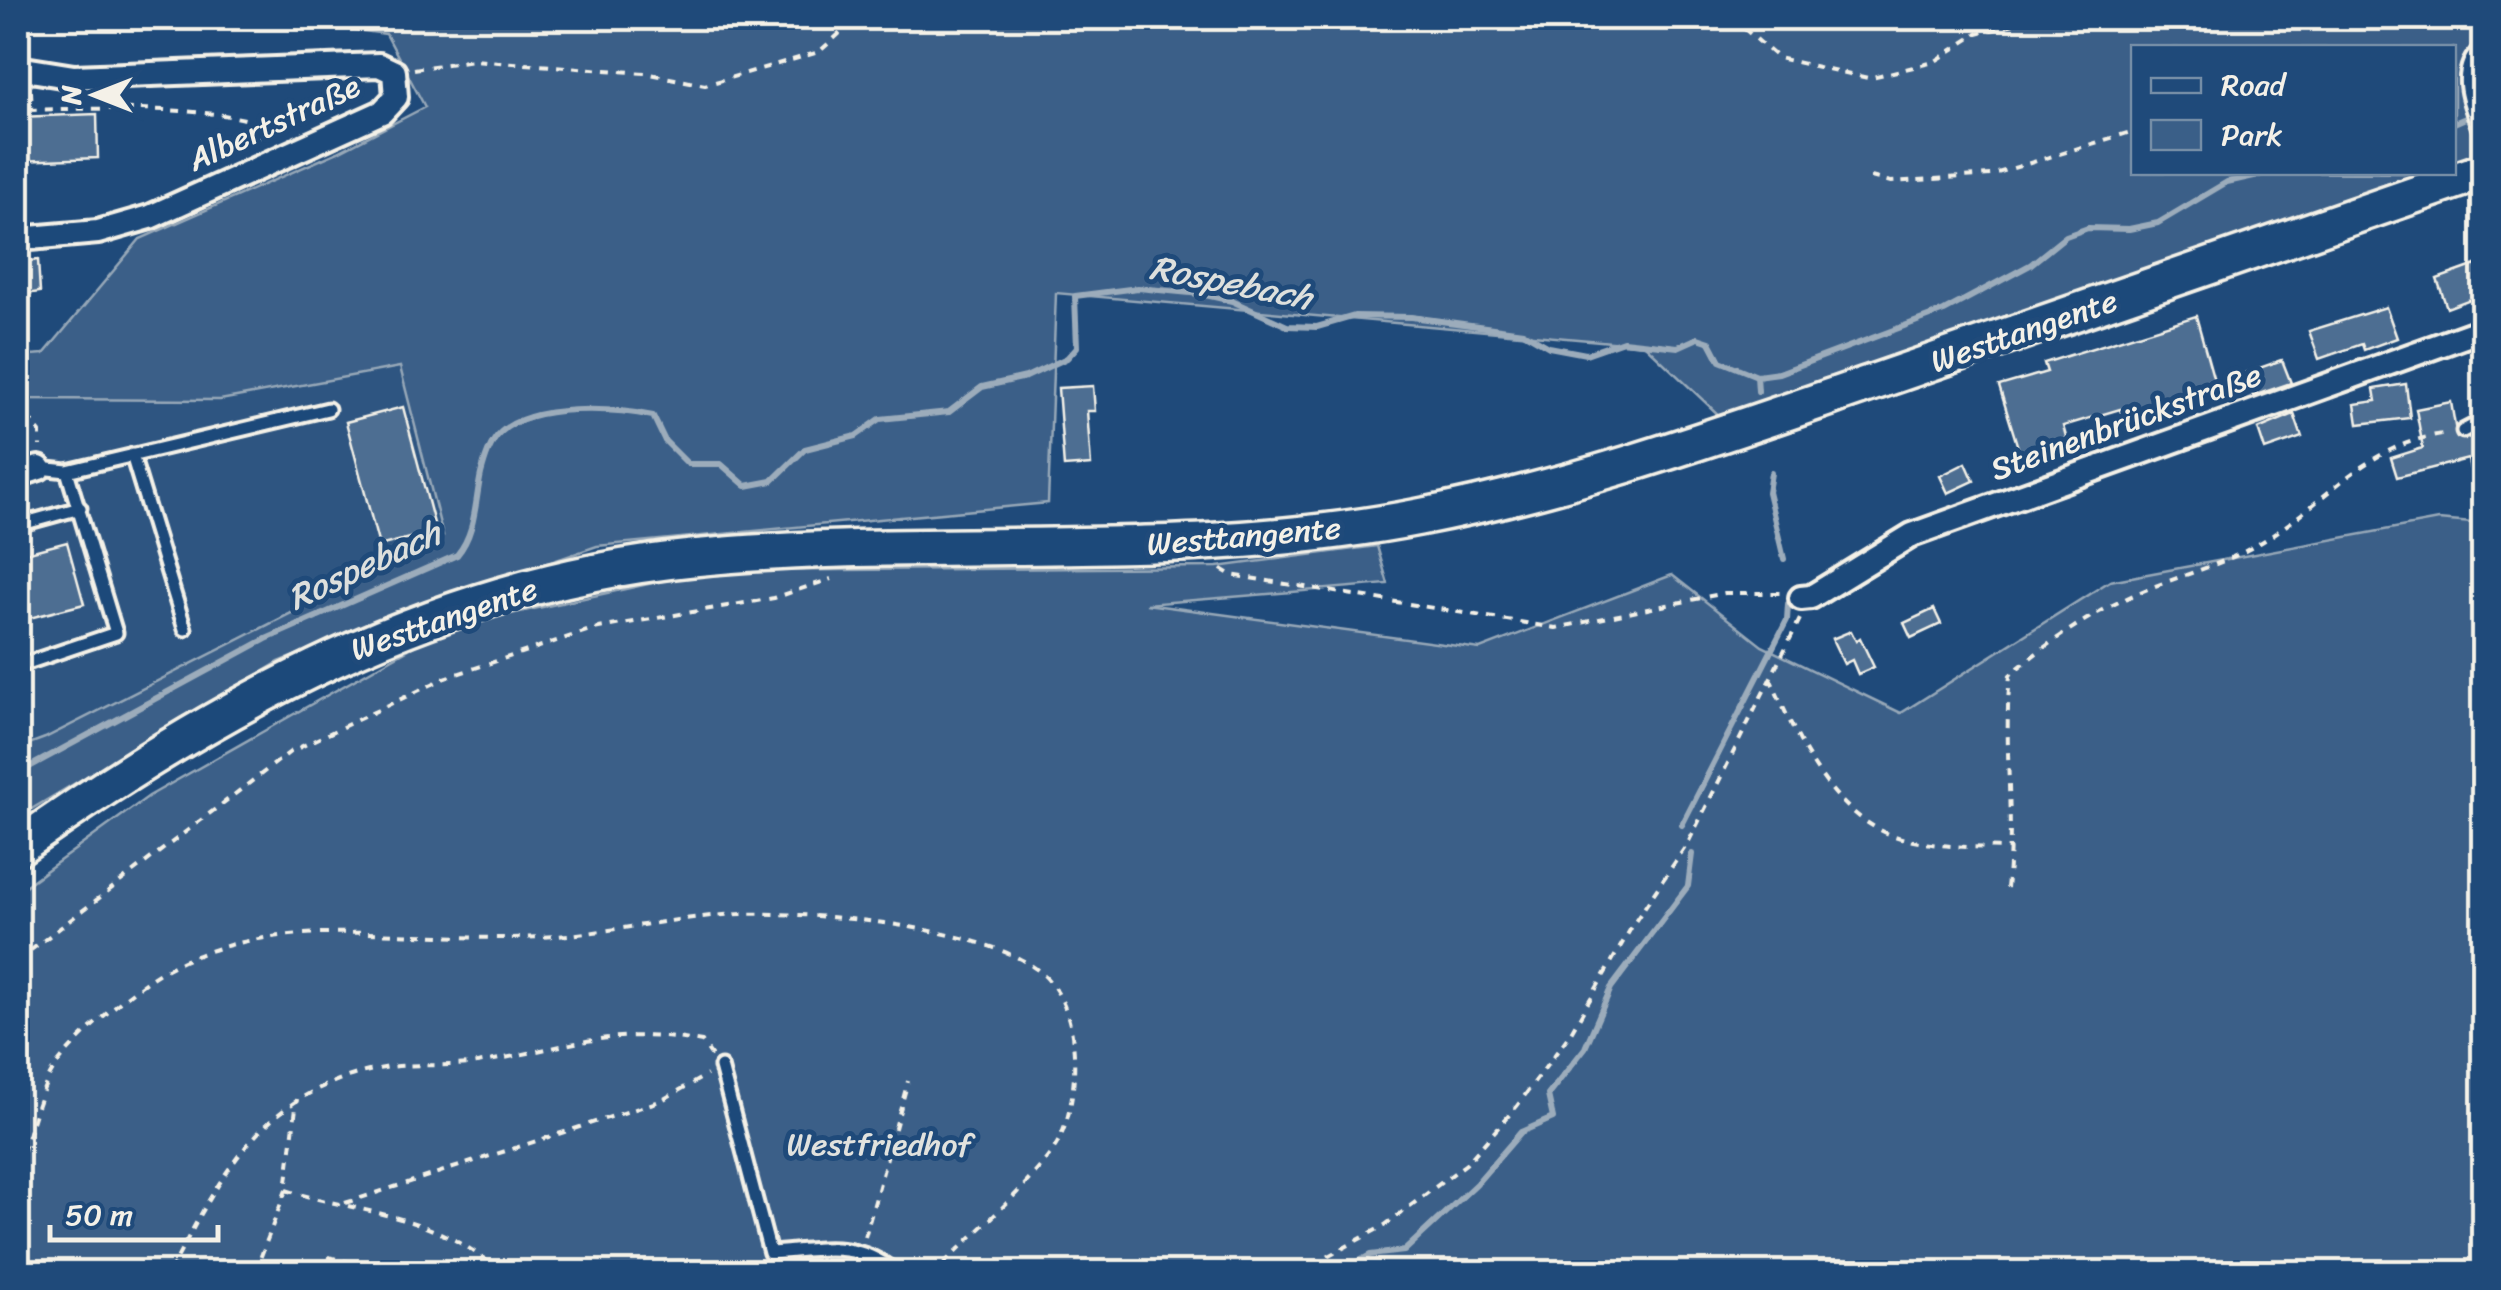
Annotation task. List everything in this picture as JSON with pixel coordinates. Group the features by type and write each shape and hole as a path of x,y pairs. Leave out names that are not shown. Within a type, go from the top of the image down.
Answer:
{"main road":[{"name":"Westtangente","path":"18,847 192,729 328,659 465,606 568,578 688,558 822,550 1215,542 1378,525 1524,497 1744,426 2484,172"}],"street":[{"path":"2484,52 2476,60 2471,80 2484,126"},
{"name":"Albertstraße","path":"18,240 98,232 150,217 382,112 396,97 394,72 379,65 74,77 24,70"},
{"name":"Steinenbrückstraße","path":"1806,598 1912,535 2484,329"}],"lane":[{"path":"28,471 67,470 328,409"},
{"path":"2463,431 2484,420"},
{"path":"132,456 185,629"},
{"path":"18,666 116,633 67,470"},
{"path":"18,525 80,508"},
{"path":"721,1067 770,1254 861,1251 872,1254 895,1272"}],"path":[{"path":"394,72 474,60 645,73 706,85 819,52 857,18"},
{"path":"1732,18 1778,58 1868,78 1934,62 1977,34 2036,18"},
{"path":"1968,18 1977,34"},
{"path":"24,70 32,110 107,107 242,118 268,127 264,137 252,138"},
{"path":"1871,177 1891,182 1991,175 2131,132"},
{"path":"18,404 40,432 28,471"},
{"path":"2007,888 2011,848 2006,722 2010,675 2038,650 2123,600 2250,548 2302,516 2387,448 2416,438 2463,431"},
{"path":"1215,542 1217,567 1231,574 1556,628 1726,593 1781,592 1806,598 1688,842 1634,924 1570,1034 1518,1106 1466,1164 1385,1226 1300,1272"},
{"path":"18,960 290,752 445,678 593,629 774,598 837,577"},
{"path":"1770,678 1798,740 1859,818 1890,834 1951,846 2011,848"},
{"path":"18,1168 51,1073 123,998 165,970 205,952 274,936 329,932 536,938 594,934 665,921 792,914 931,932 987,946 1032,965 1049,980 1070,1015 1075,1060 1071,1094 1053,1151 935,1272"},
{"path":"170,1272 240,1148 298,1099 336,1079 383,1067 477,1063 560,1043 652,1033 702,1042 721,1067 660,1101 345,1203"},
{"path":"861,1251 908,1081"},
{"path":"255,1272 286,1190 298,1099"},
{"path":"286,1190 434,1230 476,1250 499,1272"},
{"path":"328,1257 394,1272"}],"shaded area":[{"path":"400,367 443,536 45,738 18,748 18,399 220,400"}],"green space":[{"path":"266,18 2483,18 2483,161 2456,171 2456,45 2131,45 2131,175 2445,175 1724,420 1645,345 1056,293 1048,503 597,546 409,611 279,662 18,817 18,748 45,738 443,536 400,367 220,400 18,399 18,356 44,354 140,239 338,152 425,107 386,34"},
{"name":"Westfriedhof","path":"2438,520 2483,524 2483,1272 18,1272 18,891 149,796 446,628 708,571 1217,567 1377,546 1388,584 1146,604 1480,649 1672,575 1762,646 1901,713 2110,581"}],"building":[{"path":"97,114 98,158 18,161 18,117"},
{"path":"38,260 40,292 18,295 18,262"},
{"path":"2476,265 2484,294 2447,308 2437,279"},
{"path":"2386,307 2397,338 2364,350 2362,344 2319,359 2309,331"},
{"path":"2196,316 2218,395 2125,424 2120,409 2063,426 2067,440 2020,454 1999,386 2047,372 2044,363"},
{"path":"2282,360 2291,383 2253,396 2245,373"},
{"path":"2406,384 2410,418 2358,424 2355,404 2376,401 2374,389"},
{"path":"1093,386 1095,411 1087,411 1091,465 1064,467 1058,388"},
{"path":"2451,402 2457,438 2484,435 2484,494 2475,494 2468,459 2397,477 2391,458 2423,448 2416,409"},
{"path":"403,407 436,531 379,546 346,422"},
{"path":"2294,414 2302,437 2265,450 2258,429"},
{"path":"1966,463 1974,481 1948,493 1940,476"},
{"path":"67,542 84,604 18,621 18,555"},
{"path":"1934,609 1941,624 1911,638 1904,623"},
{"path":"1851,631 1856,641 1860,638 1874,667 1858,674 1852,660 1844,664 1832,639"}],"waterway":[{"name":"Rospebach","path":"2456,122 2475,114"},
{"name":"Rospebach","path":"18,773 266,639 457,555 471,527 491,446 501,432 533,416 574,410 653,416 665,441 688,464 721,464 746,486 772,481 805,449 856,436 880,419 949,412 982,387 1026,377 1067,358 1077,347 1075,296 1138,288 1232,301 1287,326 1317,327 1355,316 1411,317 1523,332 1549,347 1586,354 1623,341 1678,347 1698,338 1710,342 1720,361 1757,376 1779,373 1944,311 2030,265 2066,236 2088,228 2129,229 2158,223 2227,182 2258,175"},
{"path":"1757,376 1758,391"},
{"path":"1771,473 1768,492 1784,559"},
{"path":"1682,825 1787,620 1788,604"},
{"path":"1340,1272 1370,1255 1404,1251 1476,1184 1521,1132 1553,1118 1548,1095 1585,1048 1611,988 1688,886 1692,854"}]}
